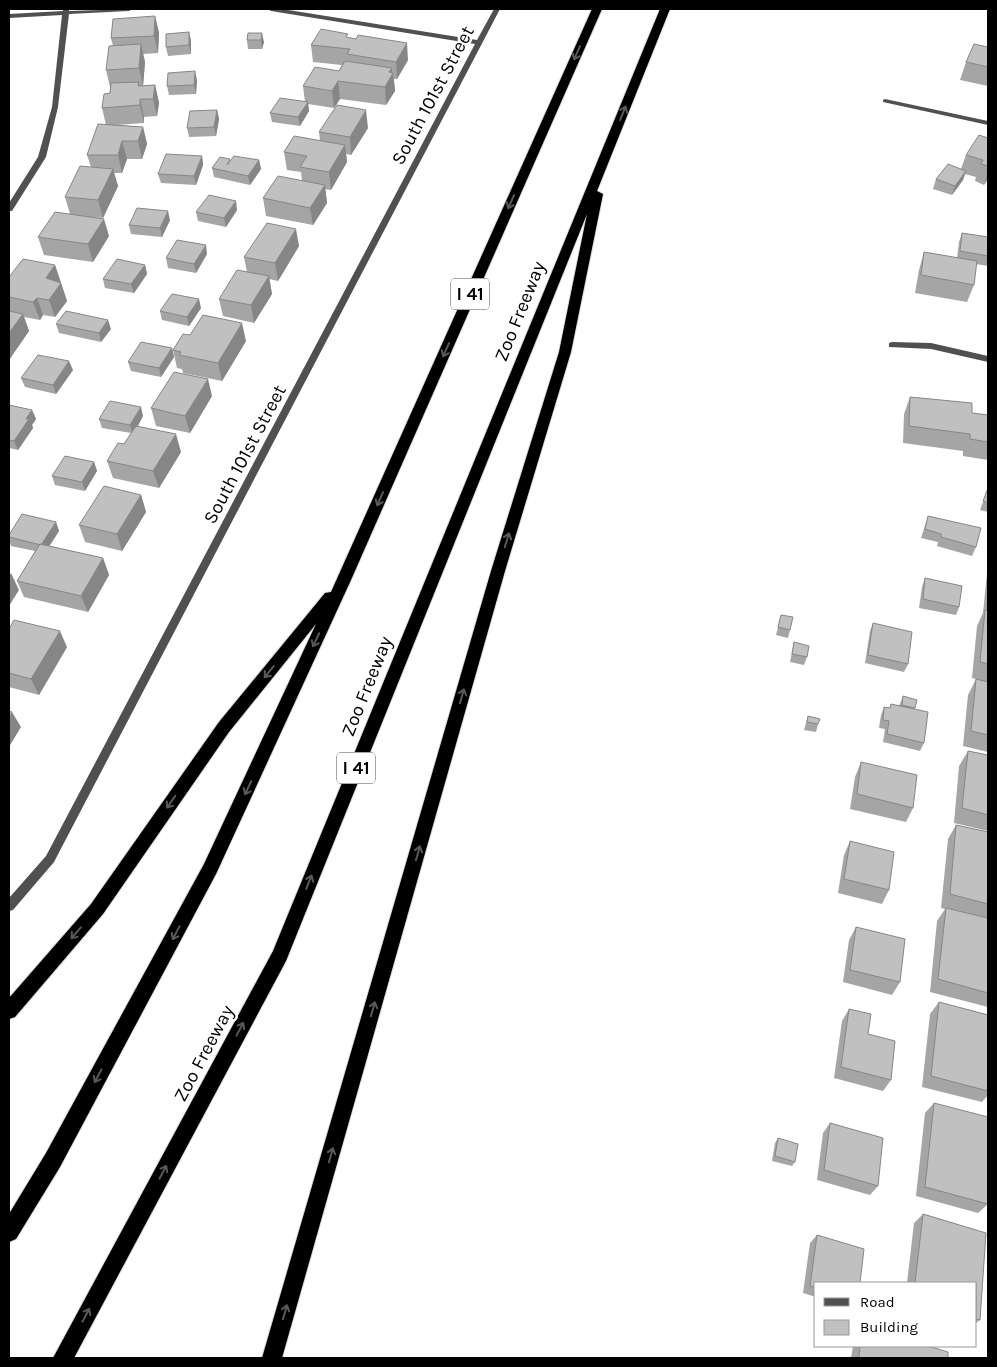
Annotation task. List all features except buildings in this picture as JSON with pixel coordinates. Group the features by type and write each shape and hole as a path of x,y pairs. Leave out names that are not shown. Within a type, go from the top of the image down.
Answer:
{"highway":[{"name":"I 41","path":"9,1232 53,1160 210,869 344,580 597,9"},
{"name":"Zoo Freeway","path":"63,1358 280,955 665,9"},
{"path":"272,1358 498,572 564,352 604,158"},
{"path":"9,1011 97,909 224,728 344,580"}],"street":[{"path":"9,16 66,11 129,9"},
{"path":"271,9 478,42"},
{"name":"South 101st Street","path":"9,906 50,859 497,9"},
{"path":"9,209 42,157 55,107 66,11"},
{"path":"885,101 988,122"},
{"path":"892,345 931,346 988,359"}]}
